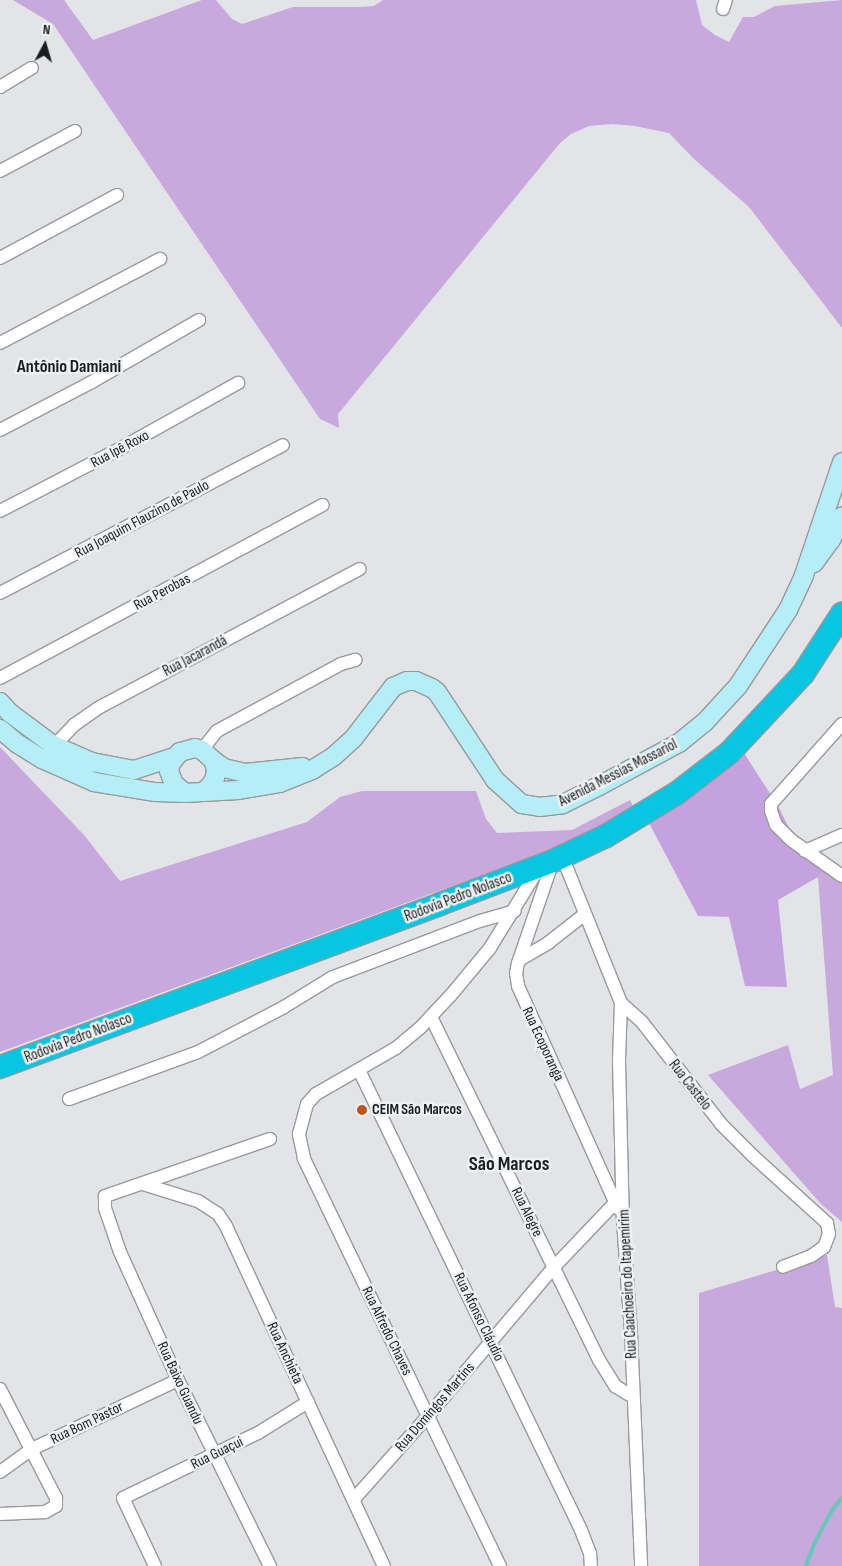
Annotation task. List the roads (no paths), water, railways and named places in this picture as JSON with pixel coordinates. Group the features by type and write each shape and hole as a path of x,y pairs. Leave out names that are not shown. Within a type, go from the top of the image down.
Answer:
{"highway":[{"name":"Rodovia Pedro Nolasco","path":"0,1067 552,861 644,814 704,774 729,753 803,674 842,614"}],"street":[{"path":"0,87 32,68"},
{"path":"0,171 75,131"},
{"path":"0,258 117,195"},
{"path":"0,343 160,259"},
{"path":"0,430 90,383 199,320"},
{"name":"Rua Ipê Roxo","path":"0,511 124,447 238,383"},
{"name":"Rua Joaquim Flauzino de Paulo","path":"0,593 283,445"},
{"name":"Avenida Messias Massariol","path":"203,792 257,788 303,775 323,764 353,739 393,687 407,681 416,681 437,692 495,780 507,792 522,804 531,807 563,804 679,743 704,722 738,686 788,610 804,575 842,462"},
{"name":"Rua Perobas","path":"0,678 323,505"},
{"name":"Avenida Messias Massariol","path":"804,575 831,540 842,516"},
{"name":"Rua Jacarandá","path":"42,759 53,745 81,720 100,707 360,569"},
{"path":"208,755 217,731 341,664 355,660"},
{"path":"0,702 10,713 53,745 92,762 125,770 141,769 174,757 187,749 208,755 224,768 245,773 323,764"},
{"path":"842,724 772,804 771,810 776,825 805,851 842,876"},
{"path":"0,729 18,744 42,759 94,782 146,791 194,794 203,792 215,778 216,769 208,755"},
{"path":"174,757 169,771 170,778 178,790 185,793"},
{"path":"805,851 842,835"},
{"path":"359,1070 396,1048 431,1017 484,955 552,861"},
{"name":"Rua Castelo","path":"552,861 585,914 621,1003 642,1022 722,1124 753,1156 827,1223 829,1234 824,1247 811,1256 783,1267"},
{"name":"Rua Ecoporanga","path":"552,861 516,973 522,998 623,1220"},
{"path":"69,1099 198,1052 284,1007 333,977 480,921 515,910"},
{"path":"519,960 548,943 585,914"},
{"name":"Rua Caachoeiro do Itapemirim","path":"621,1003 619,1061 623,1220 630,1299 641,1566"},
{"name":"Rua Alegre","path":"431,1017 608,1376 615,1386 633,1397"},
{"name":"Rua Alfredo Chaves","path":"359,1070 316,1094 307,1104 300,1126 299,1142 304,1158 500,1566"},
{"name":"Rua Afonso Cláudio","path":"359,1070 581,1530 590,1553 591,1566"},
{"path":"143,1184 270,1139"},
{"name":"Rua Baixo Guandu","path":"143,1184 105,1196 105,1208 111,1230 178,1380 270,1566"},
{"name":"Rua Anchieta","path":"143,1184 198,1201 218,1214 234,1242 384,1566"},
{"name":"Rua Domingos Martins","path":"354,1499 428,1416 554,1267 615,1203"},
{"name":"Rua Bom Pastor","path":"0,1472 32,1449 178,1380"},
{"path":"0,1389 55,1492 56,1506 45,1512 0,1514"},
{"name":"Rua Guaçui","path":"155,1566 123,1498 278,1422 308,1402"}],"waterway":[{"path":"806,1566 814,1544 832,1510 842,1498"}],"place":[{"name":"CEIM São Marcos","path":"362,1110"}],"district":[{"name":"Antônio Damiani","path":"69,367"},
{"name":"São Marcos","path":"509,1164"}]}
